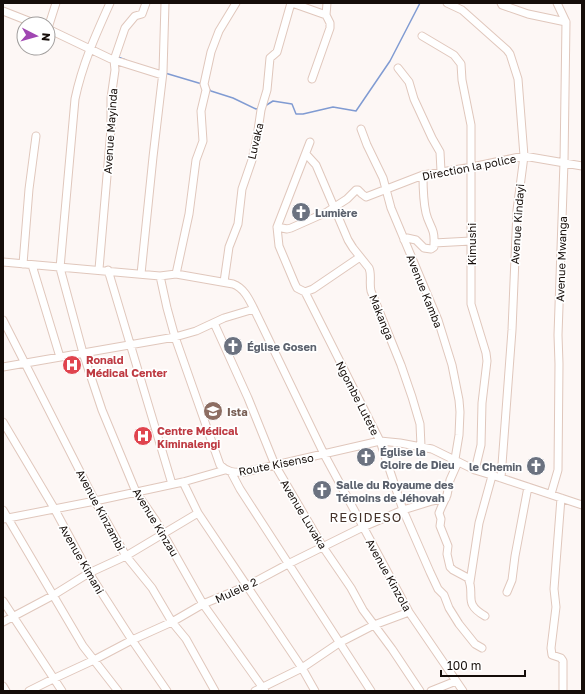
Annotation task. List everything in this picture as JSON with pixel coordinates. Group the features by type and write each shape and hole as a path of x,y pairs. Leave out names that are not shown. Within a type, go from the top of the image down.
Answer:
{"street":[{"path":"52,16 56,3"},
{"path":"60,268 75,99 79,80 90,49 110,3"},
{"name":"Avenue Mayinda","path":"99,270 111,129 111,98 115,70 114,60 124,28 135,16 142,14 146,3"},
{"path":"142,274 162,76 165,5 157,3"},
{"path":"176,274 188,214 196,160 203,141 201,111 211,52 219,31 236,3"},
{"path":"292,3 326,15"},
{"name":"Luvaka","path":"224,282 229,247 238,224 242,189 252,160 267,90 270,58 277,52 292,3"},
{"path":"312,79 330,28 330,23 326,15 327,3"},
{"name":"Avenue Kindayi","path":"447,3 462,10 510,54 519,88 524,156 517,210 512,330 501,478"},
{"path":"557,3 566,22"},
{"path":"502,4 528,14 566,22"},
{"path":"3,11 16,16"},
{"name":"Avenue Mwanga","path":"551,494 558,470 558,335 564,162 566,22"},
{"path":"56,32 114,60 162,76"},
{"name":"Kimushi","path":"422,36 454,55 461,64 462,80 471,125 472,167 470,304 487,357 482,403 481,445 475,470"},
{"path":"398,68 409,82 414,99 440,152 441,171"},
{"name":"Avenue Kamba","path":"361,129 386,188 391,208 438,320 452,365 459,400 459,435 457,460 446,498 439,513 441,519 440,526 448,546 448,561 450,567 465,576 470,582"},
{"path":"23,264 29,189 36,136"},
{"name":"Ngombe Lutete","path":"310,142 277,227 279,246 297,288 305,292 380,441 404,510 438,589 444,595 448,608 459,624 475,644 482,648"},
{"name":"Makanga","path":"306,154 316,165 348,240 369,268 371,290 401,365 420,424 421,446"},
{"name":"Direction la police","path":"277,227 287,229 291,228 327,212 347,199 356,190 366,197 423,175 441,171 472,167 524,156 582,166"},
{"path":"404,240 407,238 415,240 424,248 431,249 434,247 434,230 428,221 426,213 423,175"},
{"path":"434,242 470,241"},
{"path":"305,292 313,289 360,257"},
{"path":"3,262 60,268 108,270 160,276 176,274 224,282"},
{"path":"32,265 60,357"},
{"name":"Avenue Kinzau","path":"60,268 83,353 102,410 136,492 164,534 203,604 264,689"},
{"path":"108,270 172,484"},
{"name":"Route Kisenso","path":"160,276 166,308 175,337 220,465 228,471 244,472 380,441 421,446 432,449 475,470 551,494 582,506"},
{"name":"Avenue Kinzola","path":"224,282 236,285 245,292 324,454 409,612 463,691"},
{"path":"3,367 175,337 224,318 254,309"},
{"name":"Avenue Kinzambi","path":"3,320 24,363 126,556 152,588 172,622 186,639 215,691"},
{"name":"Avenue Luvaka","path":"214,323 248,398 275,465 323,547 351,588 363,610 420,691"},
{"name":"Avenue Kimani","path":"3,422 54,508 89,573 167,691"},
{"path":"5,518 96,501 228,471 371,691"},
{"path":"485,616 475,609 472,604 470,596 470,582 479,523 492,476"},
{"path":"183,482 198,513 302,668 315,691"},
{"path":"507,592 512,580 528,487"},
{"name":"Mulele 2","path":"29,691 172,622 203,604 247,586 363,527 432,500 446,498"},
{"path":"561,498 554,589 556,608 551,648 552,655 562,659 563,691"},
{"path":"3,510 5,518 83,646 118,691"},
{"path":"3,622 52,596 89,573 126,556 198,513"},
{"path":"3,601 62,691"},
{"path":"255,691 264,689 302,668 339,643 374,625 409,612"},
{"path":"431,691 456,681"},
{"path":"3,686 6,691"}],"waterway":[{"path":"265,106 273,101 292,104 296,114 303,114 333,107 356,111 390,61 420,3"},
{"path":"118,57 126,60"},
{"path":"165,73 202,84"},
{"path":"208,88 211,91 233,98 256,109 260,108"}],"place":[{"name":"Lumière","path":"301,212"},
{"name":"Église Gosen","path":"233,346"},
{"name":"Ronald Médical Center","path":"72,365"},
{"name":"Ista","path":"213,411"},
{"name":"Centre Médical Kiminalengi","path":"143,436"},
{"name":"Église la Gloire de Dieu","path":"366,457"},
{"name":"le Chemin","path":"536,466"},
{"name":"Salle du Royaume des Témoins de Jéhovah","path":"322,490"}],"district":[{"name":"REGIDESO","path":"366,517"}]}
